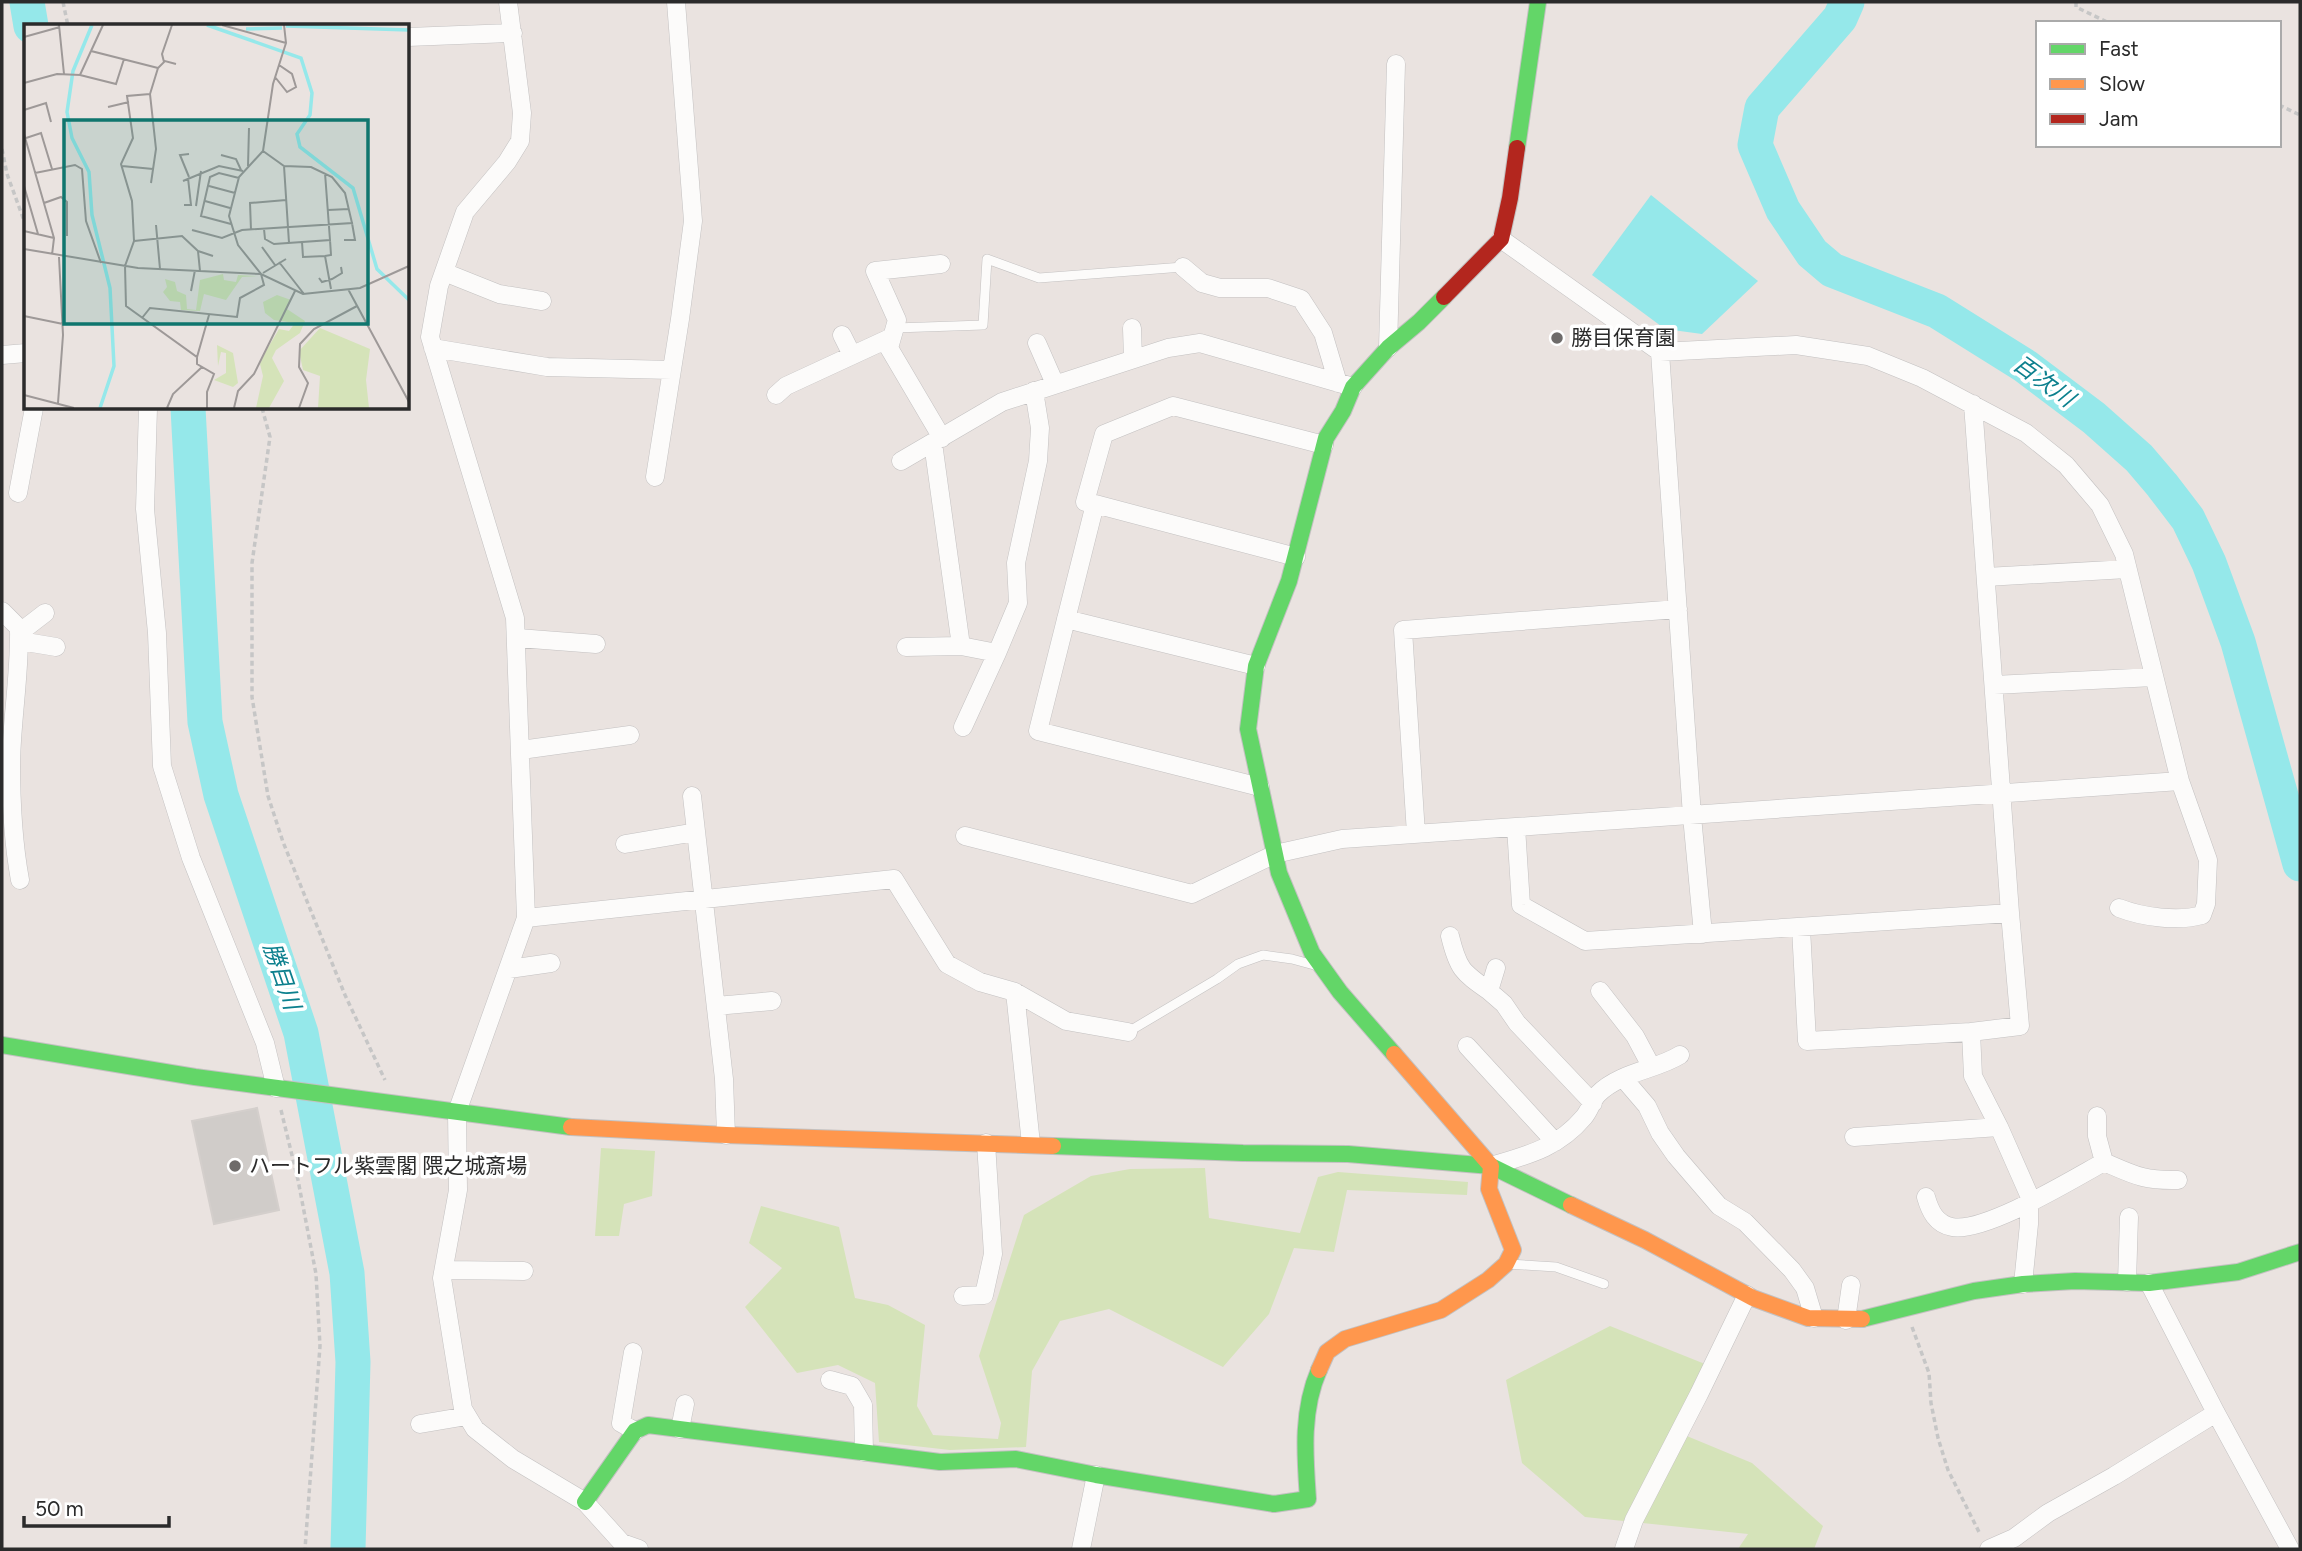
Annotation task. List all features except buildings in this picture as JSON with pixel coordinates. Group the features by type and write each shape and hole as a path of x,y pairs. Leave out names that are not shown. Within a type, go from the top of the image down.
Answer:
{"street":[{"path":"508,2 522,113 520,142 507,162 465,212 439,286 429,337 516,618 526,918 457,1112 458,1190 442,1278 463,1409 475,1429 513,1459 585,1502 622,1543 639,1549"},
{"path":"655,477 693,221 676,2"},
{"path":"1538,2 1510,198 1501,239 1419,322 1346,385 1324,445 1290,582 1256,666 1248,729 1279,873 1312,953 1339,992 1491,1166 1645,1240 1747,1295 1808,1318 1856,1320 1974,1291 2023,1283 2150,1283 2238,1272 2300,1252"},
{"path":"410,37 513,33"},
{"path":"1388,348 1396,64"},
{"path":"1501,239 1660,352 1796,345 1868,356 1922,378 2026,433 2066,465 2100,505 2124,554 2180,781 2208,860 2206,904 2202,915 2193,918 2139,916 2119,908"},
{"path":"941,264 875,271 897,320 889,348 938,440 961,646"},
{"path":"1183,267 1202,283 1220,288 1268,288 1301,299 1324,333 1346,385"},
{"path":"444,272 499,294 542,301"},
{"path":"1132,328 1133,359"},
{"path":"776,395 786,386 894,332"},
{"path":"842,335 852,355"},
{"path":"1037,343 1055,384"},
{"path":"901,461 1002,402 1168,348 1200,343 1346,385"},
{"path":"433,348 547,367 672,370"},
{"path":"2,355 24,352"},
{"path":"1660,352 1692,816 1703,934"},
{"path":"963,727 1018,603 1016,563 1038,461 1040,428 1034,391"},
{"path":"1801,928 1807,1041 1972,1032 2020,1026 1973,404"},
{"path":"1296,557 1085,502 1104,434 1173,406 1324,445"},
{"path":"18,494 34,410"},
{"path":"148,410 145,509 157,633 162,766 191,858 283,1089"},
{"path":"1095,505 1038,731 1260,787"},
{"path":"1986,577 2127,569"},
{"path":"1416,834 1403,630 1678,609"},
{"path":"2,611 19,628 20,637 10,669 7,764 20,880"},
{"path":"20,637 46,612"},
{"path":"1066,619 1256,666"},
{"path":"20,637 56,647"},
{"path":"518,638 596,644"},
{"path":"906,647 961,646 997,653"},
{"path":"1994,685 2154,677"},
{"path":"521,750 630,735"},
{"path":"965,836 1192,894 1275,854 1342,839 2180,781"},
{"path":"692,796 724,1079 726,1135"},
{"path":"1516,827 1521,905 1585,941 2010,913"},
{"path":"625,844 696,832"},
{"path":"526,918 894,879 947,964 980,982 1015,992 1066,1021 1128,1032"},
{"path":"1450,936 1454,954 1463,972 1504,1004 1517,1023 1593,1103"},
{"path":"509,969 551,963"},
{"path":"1489,991 1496,968"},
{"path":"1600,991 1635,1036 1651,1066"},
{"path":"1015,992 1031,1144"},
{"path":"716,1006 772,1001"},
{"path":"1972,1032 1973,1076 2029,1195 2023,1283"},
{"path":"2,1045 195,1077 560,1126 726,1135 1348,1154 1491,1166 1538,1153 1568,1133 1586,1115 1598,1095 1623,1078 1671,1061 1680,1055"},
{"path":"1467,1046 1555,1142"},
{"path":"1623,1078 1647,1106 1660,1133 1676,1156 1719,1206 1745,1222 1792,1270 1805,1288 1814,1318"},
{"path":"2097,1116 2097,1136 2104,1162"},
{"path":"1854,1137 1999,1127"},
{"path":"962,1296 984,1294 993,1254 985,1230 986,1143"},
{"path":"2104,1162 2153,1180 2178,1180"},
{"path":"1926,1196 1936,1219 1950,1227 1965,1228 2029,1204 2104,1162"},
{"path":"585,1502 635,1431 648,1425 940,1462 1016,1459 1274,1504 1308,1499 1304,1437 1314,1382 1327,1352 1345,1339 1441,1310 1488,1280 1506,1264 1513,1250 1489,1189 1491,1166"},
{"path":"2127,1282 2129,1217"},
{"path":"444,1270 524,1271"},
{"path":"2150,1283 2216,1413 2290,1549"},
{"path":"1846,1320 1851,1286"},
{"path":"1624,1549 1634,1520 1747,1295"},
{"path":"633,1352 621,1423 635,1431"},
{"path":"831,1380 852,1386 863,1405 864,1452"},
{"path":"680,1429 685,1404"},
{"path":"1985,1544 2014,1538 2048,1513 2216,1413"},
{"path":"420,1424 467,1416"},
{"path":"1081,1549 1096,1475"}],"lane":[{"path":"894,332 983,325 987,259 1039,278 1183,267"},
{"path":"1128,1032 1238,964 1263,955 1292,959 1323,968"},
{"path":"1506,1264 1556,1267 1604,1284"}],"path":[{"path":"62,2 68,24"},
{"path":"2076,2 2076,7 2105,21"},
{"path":"2281,106 2300,115"},
{"path":"2,149 7,174 24,221"},
{"path":"263,410 270,437 252,563 252,697 268,796 283,842 390,1103"},
{"path":"283,1089 316,1274 320,1346 305,1549"},
{"path":"1905,1309 1929,1373 1937,1438 1948,1470 1985,1544"}],"green space":[{"path":"601,1148 655,1151 652,1196 624,1204 619,1236 595,1236"},
{"path":"1205,1168 1209,1218 1300,1233 1318,1177 1338,1172 1468,1182 1467,1195 1347,1190 1334,1252 1294,1248 1269,1314 1223,1367 1109,1309 1060,1321 1032,1371 1026,1447 950,1450 879,1442 875,1383 838,1365 797,1373 745,1307 782,1268 749,1243 761,1206 839,1227 855,1298 888,1305 925,1325 917,1406 933,1435 998,1439 1001,1423 979,1356 1024,1215 1091,1176 1130,1169"},
{"path":"1610,1326 1715,1368 1682,1434 1752,1463 1823,1526 1814,1549 1738,1549 1748,1534 1585,1517 1522,1463 1506,1380"}],"water":[{"path":"1651,195 1758,281 1702,334 1665,329 1592,275"}],"waterway":[{"name":"勝目川","path":"27,2 31,24"},
{"name":"百次川","path":"1847,2 1840,18 1762,108 1755,145 1783,210 1812,253 1832,270 1937,311 2025,366 2094,418 2139,458 2162,485 2188,519 2209,563 2238,642 2300,864"},
{"name":"勝目川","path":"188,410 205,722 221,795 301,1033 347,1273 353,1362 348,1549"}],"traffic: fast":[{"path":"1517,148 1538,2"},
{"path":"1394,1054 1340,992 1312,953 1279,873 1248,729 1256,666 1289,581 1326,438 1343,411 1353,387 1388,348 1444,297"},
{"path":"2,1045 195,1077 571,1127"},
{"path":"1053,1146 1348,1154 1491,1166 1571,1205"},
{"path":"1862,1319 1974,1291 2023,1284 2075,1281 2149,1283 2238,1272 2300,1252"},
{"path":"585,1502 635,1431 648,1425 940,1462 1016,1459 1274,1504 1308,1499 1305,1450 1307,1417 1319,1370"}],"traffic: slow":[{"path":"1319,1370 1327,1352 1345,1339 1441,1310 1488,1280 1506,1264 1513,1250 1489,1189 1491,1166 1394,1054"},
{"path":"571,1127 1053,1146"},
{"path":"1571,1205 1645,1240 1753,1298 1808,1318 1862,1319"}],"traffic: jam":[{"path":"1444,297 1501,239 1517,148"}],"place":[{"name":"勝目保育園","path":"1557,338"},
{"name":"ハートフル紫雲閣 隈之城斎場","path":"235,1166"}]}
